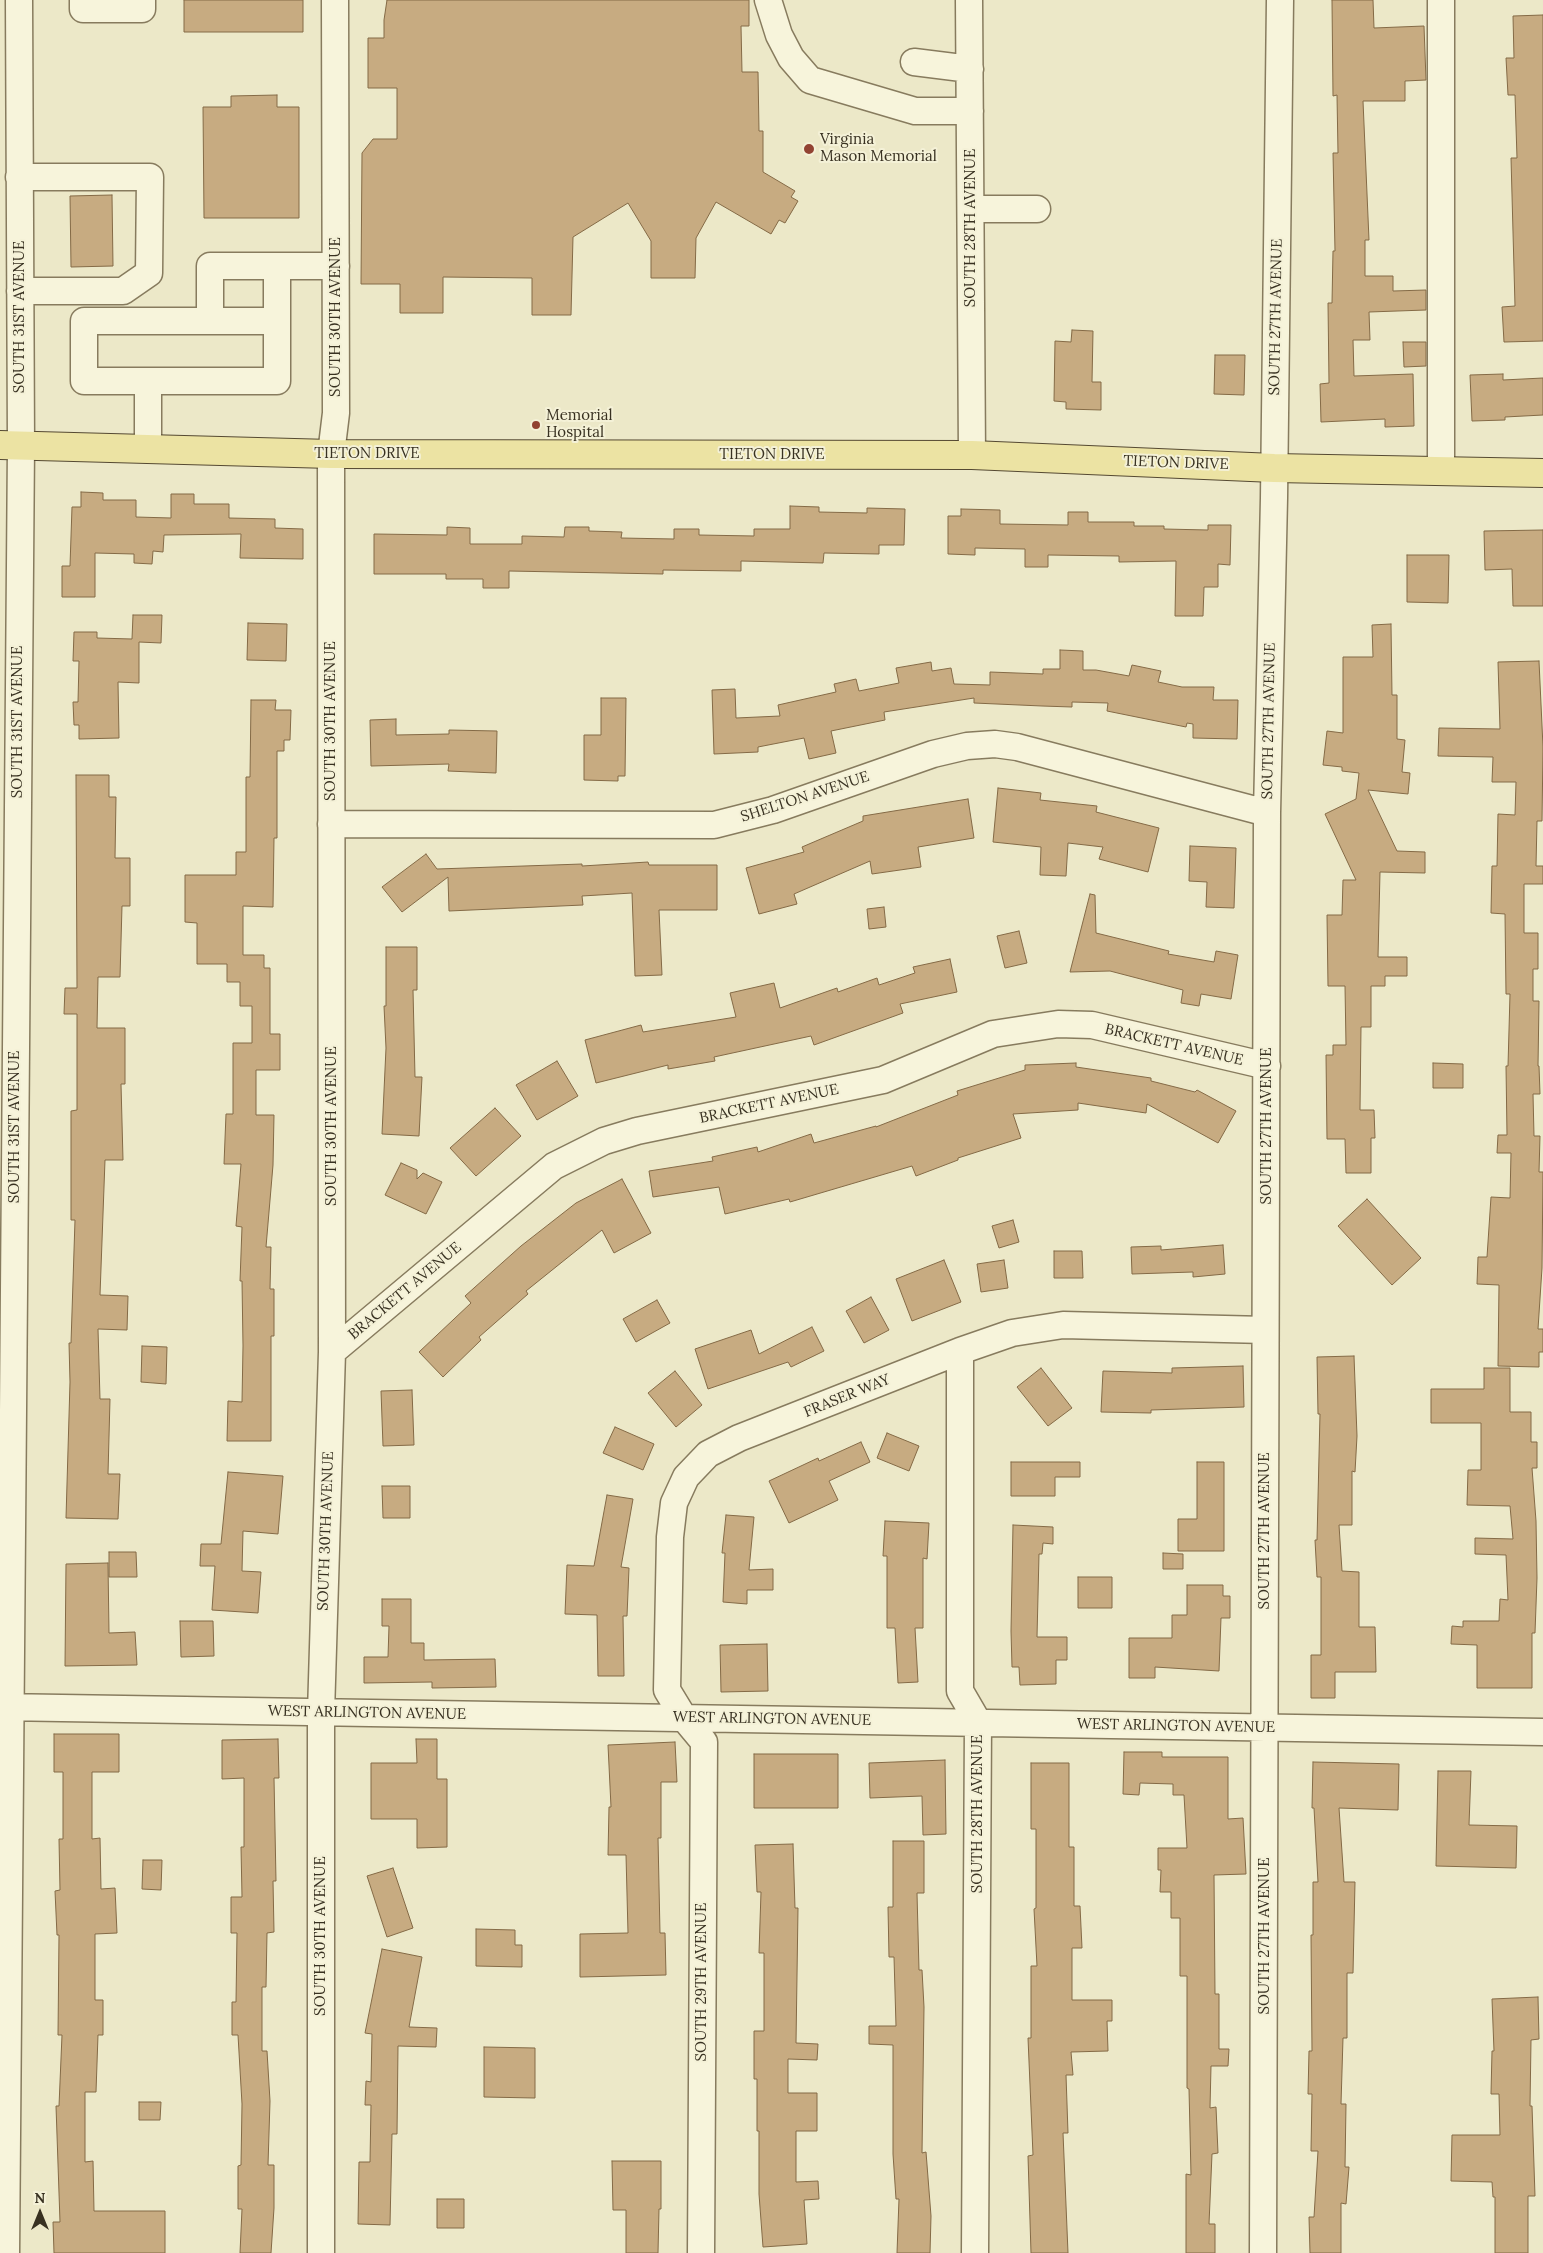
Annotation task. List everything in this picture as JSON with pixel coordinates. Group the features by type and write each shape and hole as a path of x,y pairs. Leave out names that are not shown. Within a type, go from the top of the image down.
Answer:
{"main road":[{"name":"TIETON DRIVE","path":"10,445 330,454 972,455 1274,468 1543,473"}],"street":[{"name":"SOUTH 31ST AVENUE","path":"6,2253 5,1707 10,445 13,303 19,177 18,0"},
{"path":"83,0 83,9 142,9 142,0"},
{"name":"SOUTH 30TH AVENUE","path":"321,2253 321,1713 332,1352 330,454 336,413 335,0"},
{"path":"768,0 779,35 791,58 810,80 915,111 970,111"},
{"name":"SOUTH 28TH AVENUE","path":"969,0 972,455"},
{"name":"SOUTH 27TH AVENUE","path":"1263,2253 1267,813 1280,0"},
{"path":"1441,0 1441,470"},
{"path":"914,62 970,69"},
{"path":"13,303 123,291 149,273 150,177 19,177"},
{"path":"971,209 1036,209"},
{"path":"210,321 210,266 336,266"},
{"path":"277,266 277,321 277,381 84,381 84,321 277,321"},
{"path":"148,381 148,449"},
{"name":"SHELTON AVENUE","path":"331,824 714,825 773,810 933,754 967,746 995,744 1017,747 1267,813"},
{"name":"BRACKETT AVENUE","path":"332,1352 554,1166 604,1141 637,1131 883,1080 993,1034 1058,1024 1092,1025 1267,1066"},
{"name":"FRASER WAY","path":"684,1718 667,1690 670,1536 674,1503 686,1477 708,1454 739,1438 960,1351 1012,1333 1063,1325 1265,1330"},
{"name":"SOUTH 28TH AVENUE","path":"960,1351 960,1691 978,1722 975,2253"},
{"name":"WEST ARLINGTON AVENUE","path":"5,1707 1543,1732"},
{"name":"SOUTH 29TH AVENUE","path":"684,1718 704,1742 701,2253"}],"building":[{"path":"184,0 303,0 303,32 184,32"},
{"path":"387,0 749,0 749,26 741,26 742,72 758,72 759,131 763,131 763,172 795,191 791,197 798,201 785,223 779,220 771,234 716,202 696,238 695,278 651,278 651,241 628,203 573,237 571,315 532,315 532,278 443,277 443,313 400,313 400,284 361,284 362,153 373,139 397,139 397,88 368,88 368,38 384,38"},
{"path":"1332,0 1373,0 1374,28 1424,26 1426,80 1405,81 1405,101 1363,101 1369,240 1365,240 1365,276 1393,276 1393,291 1426,290 1426,310 1369,312 1370,340 1353,340 1354,376 1413,374 1414,426 1385,427 1385,419 1321,422 1320,384 1329,383 1328,303 1332,303 1333,251 1335,251 1333,153 1338,153 1337,95 1333,96"},
{"path":"1543,15 1543,341 1504,342 1502,307 1515,306 1511,158 1517,158 1515,95 1508,95 1506,58 1514,58 1513,16"},
{"path":"277,95 277,107 299,107 299,218 204,218 203,107 231,107 231,96"},
{"path":"112,195 113,266 71,267 70,196"},
{"path":"1072,330 1093,331 1092,382 1101,382 1101,410 1066,409 1066,402 1054,401 1055,341 1071,342"},
{"path":"1403,342 1426,342 1426,366 1404,367"},
{"path":"1215,355 1245,355 1244,395 1214,394"},
{"path":"1503,374 1503,380 1543,378 1543,415 1505,417 1505,420 1472,421 1470,375"},
{"path":"81,492 103,493 103,500 136,500 136,517 171,518 171,494 194,494 194,504 229,504 229,518 275,519 275,528 303,529 303,559 240,558 241,534 164,535 163,552 153,551 152,564 134,563 134,554 95,553 95,597 62,597 62,566 70,566 72,507 81,507"},
{"path":"790,506 819,507 819,512 867,513 867,508 905,509 904,545 879,545 879,554 824,553 823,563 741,561 741,571 663,570 663,574 509,571 509,588 483,588 483,579 446,579 446,574 374,574 374,534 447,535 447,527 470,528 470,544 522,544 522,536 564,537 565,527 589,527 589,531 622,532 621,538 674,539 674,529 699,529 699,535 754,536 754,529 790,529"},
{"path":"961,509 1000,510 1000,524 1068,525 1068,512 1088,512 1088,522 1134,522 1134,526 1164,526 1164,529 1208,530 1208,525 1231,525 1230,565 1218,564 1218,587 1204,587 1203,616 1175,616 1176,561 1119,562 1119,556 1048,555 1048,567 1025,567 1025,549 975,548 975,555 948,554 948,516 961,516"},
{"path":"1543,530 1543,606 1513,606 1512,569 1485,570 1484,531"},
{"path":"1407,555 1449,555 1448,603 1407,602"},
{"path":"133,615 162,615 161,643 139,642 139,683 118,682 119,738 79,739 79,725 74,725 73,702 78,702 79,661 73,661 74,632 97,632 97,638 132,639"},
{"path":"248,623 287,624 286,661 247,660"},
{"path":"1391,624 1392,695 1397,695 1397,739 1405,740 1402,772 1410,773 1408,794 1368,790 1397,851 1425,852 1425,873 1380,872 1378,957 1407,957 1407,976 1385,976 1385,986 1371,986 1371,1027 1361,1027 1360,1110 1374,1110 1375,1138 1371,1138 1371,1173 1346,1173 1345,1139 1327,1139 1326,1055 1333,1055 1333,1045 1346,1045 1345,986 1328,986 1327,915 1342,915 1343,880 1356,880 1325,814 1356,799 1359,773 1342,771 1342,767 1323,765 1327,731 1343,733 1343,657 1373,657 1372,625"},
{"path":"1060,650 1083,651 1083,670 1096,670 1129,676 1132,665 1161,671 1158,682 1182,687 1214,687 1213,700 1238,700 1237,739 1193,738 1193,724 1187,723 1186,727 1107,711 1108,703 1072,702 1072,707 1042,706 974,703 974,698 884,712 885,720 831,731 836,753 809,759 804,738 758,747 758,752 714,754 712,690 735,689 736,718 780,716 778,705 836,692 834,684 856,679 859,691 899,683 896,668 931,662 932,671 951,668 954,684 990,685 990,672 1043,674 1043,669 1060,669"},
{"path":"1539,661 1543,747 1542,821 1537,821 1536,866 1543,866 1543,884 1524,884 1524,933 1538,933 1538,969 1533,969 1533,1001 1539,1001 1538,1066 1540,1094 1533,1094 1534,1136 1540,1136 1539,1172 1543,1172 1542,1268 1538,1329 1543,1329 1543,1352 1539,1352 1539,1367 1498,1366 1499,1285 1477,1284 1478,1257 1487,1257 1491,1197 1510,1198 1511,1153 1497,1153 1498,1135 1507,1135 1506,1066 1508,1066 1510,994 1506,994 1505,914 1491,913 1492,866 1497,866 1498,814 1515,815 1516,782 1492,782 1493,757 1438,756 1439,728 1500,729 1498,662"},
{"path":"601,698 626,698 625,776 618,776 618,781 584,780 584,735 601,735"},
{"path":"251,700 276,700 275,710 291,710 290,740 284,740 284,751 277,751 277,838 274,838 273,907 243,906 243,955 264,955 264,968 270,968 270,1034 280,1034 280,1070 256,1070 256,1115 274,1115 273,1165 266,1247 271,1247 270,1289 274,1289 274,1336 271,1336 271,1441 227,1441 228,1401 242,1402 243,1346 242,1281 240,1281 242,1227 236,1226 241,1164 224,1164 226,1114 233,1114 233,1043 252,1043 252,1006 240,1006 240,982 227,982 227,964 197,964 197,923 185,922 185,875 236,875 236,852 246,852 246,777 250,777"},
{"path":"396,719 396,735 449,734 449,730 497,731 496,773 448,771 449,764 371,766 370,720"},
{"path":"76,775 109,775 109,797 116,797 115,858 130,858 130,906 122,906 120,977 98,977 97,1028 125,1028 125,1084 121,1084 123,1160 105,1160 100,1295 128,1296 127,1330 98,1329 100,1399 110,1399 108,1474 120,1474 118,1519 66,1518 70,1382 69,1343 71,1343 75,1220 71,1220 71,1111 77,1110 77,1014 64,1014 65,988 77,988"},
{"path":"998,788 1041,793 1040,800 1097,806 1096,812 1159,828 1148,872 1099,859 1103,847 1068,843 1066,876 1040,875 1041,847 993,842"},
{"path":"968,799 974,838 918,847 921,867 872,874 870,861 794,894 797,904 759,914 746,868 804,852 802,847 863,821 863,816"},
{"path":"1190,846 1236,848 1234,908 1206,907 1207,882 1189,881"},
{"path":"426,854 437,869 582,864 582,866 648,862 649,865 717,865 717,910 659,910 662,975 635,976 632,893 582,896 583,905 449,911 448,877 402,912 382,887"},
{"path":"1090,894 1095,895 1096,933 1169,951 1168,954 1214,962 1216,951 1238,955 1231,999 1201,994 1199,1006 1181,1003 1183,990 1110,971 1070,972"},
{"path":"884,907 886,927 869,929 867,909"},
{"path":"1019,931 1027,963 1005,968 997,936"},
{"path":"386,947 417,947 417,990 413,990 415,1077 422,1077 419,1136 382,1134 386,1048 384,1006 386,1006"},
{"path":"950,959 957,992 900,1004 903,1013 814,1045 811,1036 714,1057 715,1061 668,1069 668,1065 596,1083 585,1040 641,1025 643,1032 736,1017 730,993 774,983 780,1008 837,988 838,992 877,978 879,985 915,973 913,967"},
{"path":"557,1061 578,1096 537,1120 516,1085"},
{"path":"1076,1063 1076,1067 1151,1078 1151,1081 1195,1092 1197,1090 1236,1111 1218,1143 1147,1104 1146,1113 1078,1103 1078,1110 1013,1114 1021,1138 958,1158 958,1160 916,1176 912,1166 790,1202 789,1199 725,1214 719,1187 653,1197 649,1171 713,1161 712,1157 757,1147 758,1152 811,1134 814,1143 876,1127 958,1095 957,1091 1025,1070 1025,1065"},
{"path":"1433,1063 1463,1064 1463,1088 1433,1088"},
{"path":"495,1108 521,1136 476,1176 450,1148"},
{"path":"401,1163 417,1170 417,1179 423,1173 442,1182 426,1214 385,1195"},
{"path":"622,1179 651,1233 614,1253 602,1230 526,1291 528,1294 479,1337 481,1340 443,1377 419,1352 471,1303 465,1296 521,1246 576,1203"},
{"path":"1367,1199 1421,1258 1392,1285 1338,1226"},
{"path":"1013,1220 1019,1242 999,1248 992,1226"},
{"path":"1223,1245 1225,1274 1193,1277 1193,1272 1132,1274 1131,1247 1161,1246 1161,1250"},
{"path":"1054,1251 1082,1251 1083,1278 1054,1278"},
{"path":"944,1260 961,1302 912,1321 896,1279"},
{"path":"1004,1260 1008,1288 981,1292 977,1264"},
{"path":"871,1297 889,1330 864,1343 846,1311"},
{"path":"657,1300 670,1323 636,1342 623,1319"},
{"path":"812,1327 824,1351 791,1367 788,1362 708,1389 695,1349 751,1330 759,1354"},
{"path":"142,1346 167,1347 166,1384 141,1382"},
{"path":"1354,1356 1357,1436 1355,1472 1352,1471 1352,1525 1339,1525 1342,1571 1359,1572 1359,1627 1375,1627 1376,1672 1335,1672 1335,1698 1311,1698 1311,1655 1321,1655 1321,1577 1317,1577 1315,1540 1317,1540 1320,1414 1318,1414 1317,1357"},
{"path":"1243,1366 1244,1407 1151,1410 1151,1413 1101,1412 1103,1371 1172,1373 1172,1368"},
{"path":"1041,1368 1072,1408 1048,1426 1017,1387"},
{"path":"1484,1368 1510,1368 1510,1412 1531,1412 1531,1442 1537,1442 1537,1468 1532,1468 1536,1521 1537,1578 1535,1633 1532,1633 1532,1688 1477,1688 1477,1645 1451,1644 1452,1626 1463,1627 1463,1621 1499,1621 1500,1599 1508,1600 1506,1555 1475,1554 1475,1538 1513,1539 1510,1506 1467,1505 1468,1470 1481,1470 1481,1423 1431,1423 1431,1389 1484,1389"},
{"path":"675,1371 702,1405 676,1427 648,1393"},
{"path":"412,1390 414,1445 383,1446 381,1391"},
{"path":"615,1427 654,1444 643,1470 603,1453"},
{"path":"887,1433 919,1446 909,1471 877,1458"},
{"path":"861,1442 870,1462 829,1481 838,1500 789,1523 769,1481 818,1458 819,1461"},
{"path":"1011,1462 1080,1462 1080,1477 1055,1477 1055,1496 1011,1496"},
{"path":"1197,1462 1224,1462 1224,1551 1178,1551 1178,1519 1197,1519"},
{"path":"228,1472 283,1476 278,1534 243,1531 242,1571 261,1572 258,1613 212,1610 215,1566 200,1566 201,1544 221,1544"},
{"path":"382,1486 410,1486 410,1518 383,1518"},
{"path":"607,1495 633,1499 621,1567 629,1568 627,1616 623,1616 624,1676 598,1676 597,1615 565,1614 567,1565 594,1566"},
{"path":"726,1515 754,1517 749,1570 773,1569 773,1590 747,1590 747,1604 723,1602 725,1553 722,1553"},
{"path":"885,1521 929,1523 927,1559 923,1558 923,1628 915,1628 918,1682 898,1683 895,1628 887,1628 887,1556 883,1556"},
{"path":"1013,1525 1053,1527 1053,1544 1043,1543 1042,1554 1039,1554 1037,1637 1067,1637 1067,1660 1056,1660 1056,1684 1020,1685 1019,1667 1012,1667"},
{"path":"109,1552 136,1552 137,1577 109,1577"},
{"path":"1163,1553 1183,1554 1183,1569 1163,1569"},
{"path":"108,1563 109,1633 135,1632 137,1665 65,1666 66,1564"},
{"path":"1078,1577 1112,1577 1112,1608 1078,1608"},
{"path":"1187,1585 1223,1585 1223,1596 1230,1596 1230,1618 1221,1618 1219,1671 1155,1667 1155,1678 1129,1678 1129,1638 1172,1638 1172,1615 1187,1615"},
{"path":"382,1599 411,1599 411,1643 424,1643 424,1660 495,1659 496,1687 432,1688 432,1682 364,1683 364,1657 388,1657 389,1626 382,1626"},
{"path":"180,1621 213,1621 214,1656 181,1657"},
{"path":"767,1644 768,1691 721,1692 720,1645"},
{"path":"54,1734 119,1734 119,1772 92,1772 92,1839 100,1838 101,1889 115,1888 117,1933 95,1934 95,2000 103,2000 103,2035 98,2035 96,2092 85,2092 85,2162 93,2161 94,2211 165,2211 165,2253 54,2253 53,2222 60,2222 56,2106 59,2106 62,2035 58,2035 59,1935 57,1935 55,1891 60,1890 59,1839 63,1839 63,1772 54,1772"},
{"path":"278,1739 279,1778 274,1778 276,1881 273,1881 274,1932 267,1933 266,1987 262,1987 262,2051 267,2051 270,2101 268,2165 274,2165 271,2253 240,2253 242,2209 238,2209 238,2166 241,2165 242,2104 238,2035 232,2035 232,2002 236,2002 237,1933 231,1933 231,1897 242,1897 241,1847 244,1847 244,1778 222,1779 222,1740"},
{"path":"416,1739 437,1739 437,1779 447,1779 447,1847 417,1848 417,1819 371,1819 371,1763 417,1763"},
{"path":"675,1742 677,1782 661,1782 661,1838 658,1838 660,1933 665,1933 666,1975 580,1977 580,1934 628,1933 626,1855 608,1855 609,1807 611,1807 608,1745"},
{"path":"1124,1752 1162,1752 1162,1757 1228,1757 1228,1819 1243,1818 1246,1874 1214,1875 1215,1994 1219,1994 1219,2049 1229,2049 1228,2066 1211,2066 1210,2108 1216,2107 1218,2153 1212,2154 1209,2224 1215,2224 1215,2253 1186,2253 1186,2174 1191,2175 1189,2089 1187,2088 1187,1976 1180,1976 1180,1918 1171,1918 1171,1892 1160,1892 1161,1870 1158,1870 1158,1848 1187,1848 1184,1795 1173,1795 1173,1784 1140,1783 1139,1795 1123,1794"},
{"path":"754,1754 838,1754 838,1808 754,1808"},
{"path":"945,1760 946,1834 923,1835 922,1796 870,1798 869,1763"},
{"path":"1313,1762 1399,1764 1398,1810 1339,1808 1344,1882 1355,1882 1353,1973 1347,1973 1347,2038 1343,2038 1341,2104 1346,2104 1345,2167 1349,2167 1346,2204 1341,2203 1341,2253 1310,2253 1309,2217 1314,2217 1318,2151 1311,2151 1312,2094 1308,2094 1309,2051 1312,2051 1311,1935 1313,1935 1313,1882 1318,1882 1314,1808 1312,1808"},
{"path":"1031,1763 1069,1763 1069,1847 1074,1847 1074,1906 1080,1906 1082,1948 1072,1948 1072,2000 1112,2000 1112,2021 1107,2021 1108,2051 1071,2052 1073,2075 1066,2075 1068,2133 1063,2133 1068,2253 1031,2253 1028,2156 1033,2155 1028,2038 1031,2038 1031,1966 1037,1966 1034,1909 1036,1908 1036,1829 1031,1829"},
{"path":"1438,1771 1471,1771 1469,1825 1517,1826 1516,1868 1436,1866"},
{"path":"893,1841 924,1841 924,1893 917,1893 919,1970 922,1970 924,2007 922,2153 926,2152 931,2216 930,2253 897,2253 899,2199 896,2199 893,2154 893,2045 869,2044 869,2026 896,2026 894,1957 889,1957 888,1907 893,1907"},
{"path":"793,1844 795,1908 798,1908 796,2043 818,2044 817,2060 788,2059 788,2093 817,2093 817,2131 796,2131 796,2182 818,2181 819,2199 804,2200 807,2244 763,2247 759,2194 757,2079 754,2079 754,2031 764,2031 764,1953 759,1953 761,1892 757,1892 755,1845"},
{"path":"143,1860 162,1860 161,1890 142,1889"},
{"path":"393,1868 413,1928 387,1937 367,1876"},
{"path":"476,1929 515,1930 515,1945 522,1945 522,1967 476,1966"},
{"path":"382,1949 422,1957 409,2027 437,2028 436,2047 398,2046 397,2134 392,2134 390,2225 358,2224 359,2162 370,2162 371,2105 365,2105 366,2081 371,2082 372,2034 365,2033"},
{"path":"1538,1997 1539,2039 1531,2040 1530,2106 1532,2106 1535,2196 1528,2196 1528,2253 1495,2253 1495,2197 1493,2197 1492,2182 1451,2181 1452,2135 1500,2135 1499,2094 1491,2094 1492,2051 1494,2051 1492,1999"},
{"path":"484,2047 535,2048 535,2098 484,2097"},
{"path":"139,2102 161,2102 160,2120 139,2120"},
{"path":"612,2161 661,2161 661,2209 659,2209 658,2253 626,2253 626,2210 613,2210"},
{"path":"437,2199 464,2199 464,2228 437,2228"}],"place":[{"name":"Virginia Mason Memorial","path":"809,149"},
{"name":"Memorial Hospital","path":"536,425"}]}
